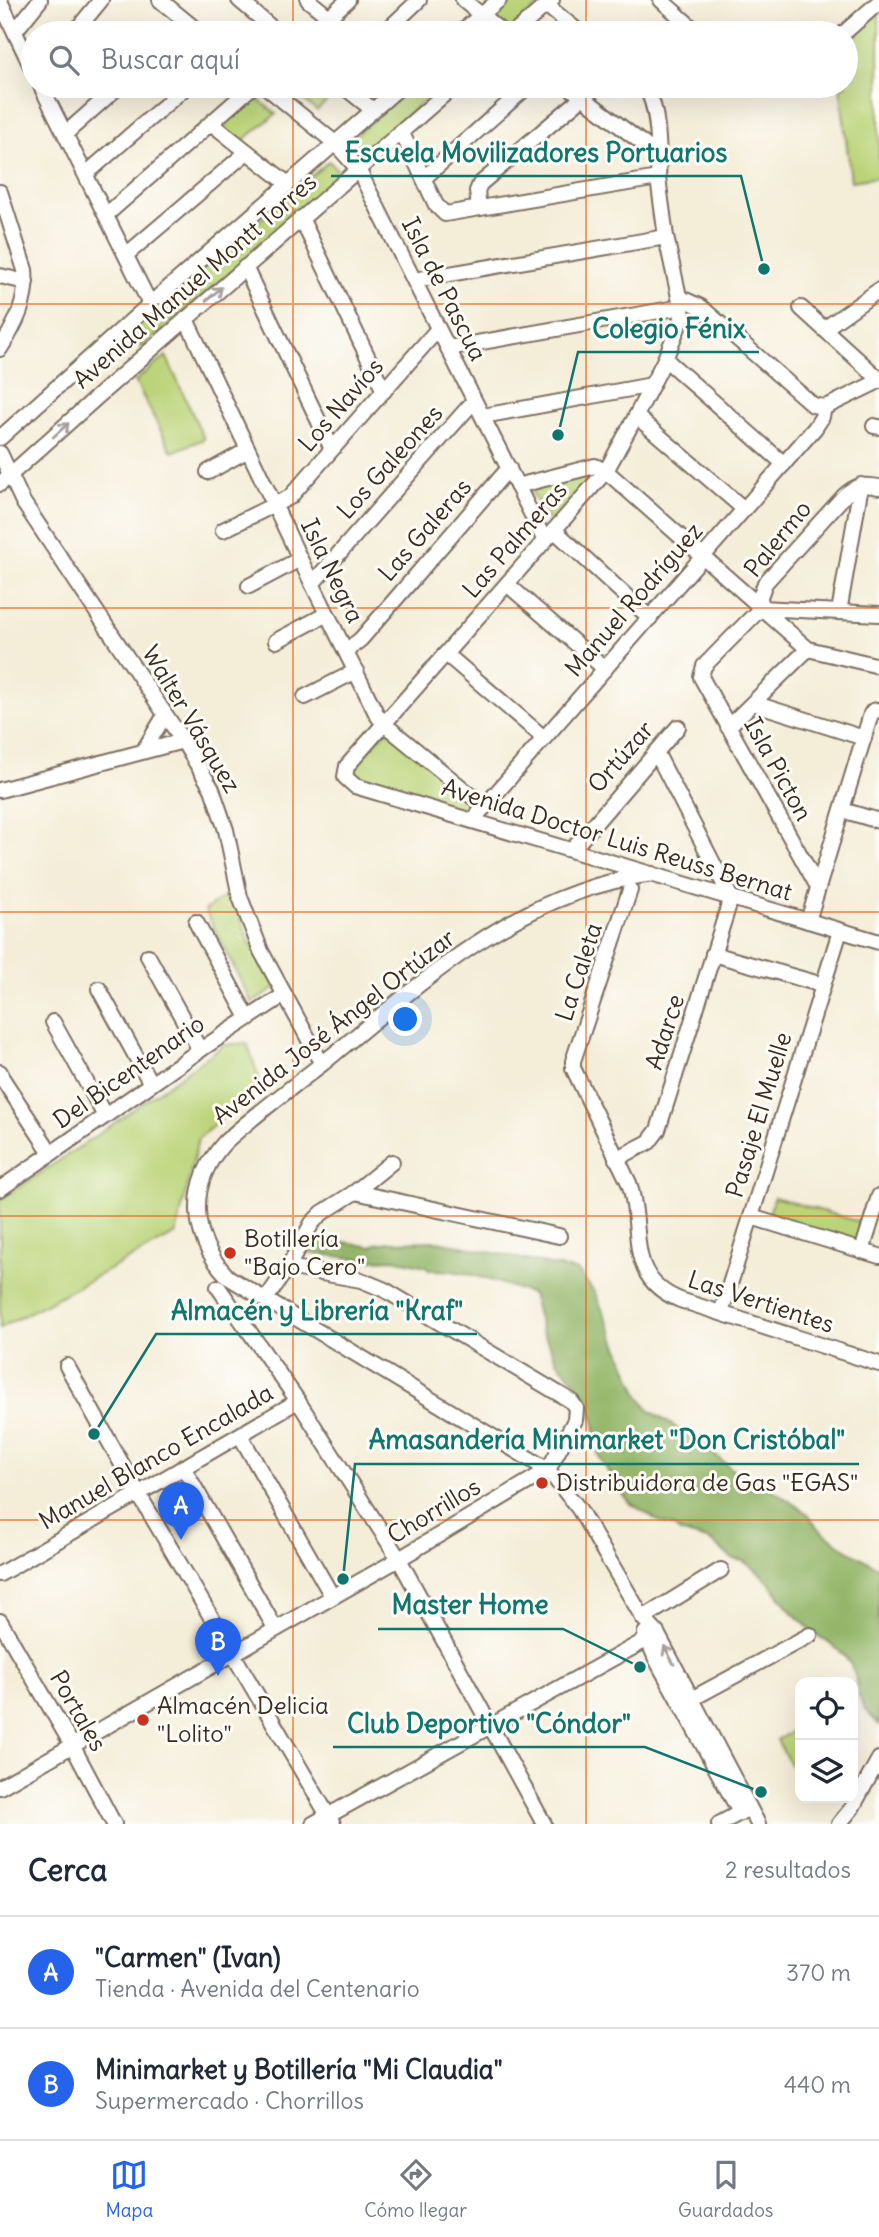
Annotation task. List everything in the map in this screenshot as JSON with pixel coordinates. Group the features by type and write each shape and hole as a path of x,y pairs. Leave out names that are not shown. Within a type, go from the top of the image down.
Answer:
{"street":[{"path":"23,21 40,0"},
{"path":"84,21 101,0"},
{"path":"160,0 177,21"},
{"path":"239,0 264,21"},
{"path":"308,0 329,17"},
{"path":"324,21 348,0"},
{"path":"397,21 419,0"},
{"path":"463,0 488,21"},
{"path":"474,21 499,0"},
{"path":"661,0 685,21"},
{"path":"0,1 21,44"},
{"path":"528,21 549,2 568,21"},
{"path":"858,21 879,2"},
{"path":"15,31 21,24"},
{"path":"47,98 150,304"},
{"path":"65,134 106,98"},
{"path":"86,174 173,98"},
{"path":"106,215 239,98"},
{"name":"Isla de Pascua","path":"279,98 335,144 358,169 517,486 549,536 650,618"},
{"path":"358,98 373,110"},
{"name":"Avenida Manuel Montt Torres","path":"0,438 387,98"},
{"name":"Avenida Manuel Montt Torres","path":"5,480 440,98"},
{"path":"424,177 514,98"},
{"path":"479,208 477,191 480,184 582,98"},
{"path":"584,98 659,156"},
{"path":"651,98 658,136 658,178 666,237 680,302"},
{"path":"211,123 288,184"},
{"path":"401,131 436,205 441,212 449,214 658,178"},
{"path":"126,255 247,152"},
{"path":"0,192 25,270 26,282 19,316 0,349"},
{"path":"301,218 384,391"},
{"path":"414,280 666,237"},
{"path":"245,267 332,449"},
{"path":"0,276 26,282"},
{"path":"824,328 879,290"},
{"path":"448,348 680,302 701,307 808,402 824,407 877,374 801,308"},
{"name":"Las Palmeras","path":"345,778 347,766 606,471 665,359 682,320 680,302"},
{"name":"Isla Negra","path":"186,319 377,715 384,724 485,807"},
{"name":"Los Navíos","path":"223,530 290,497 438,329"},
{"path":"665,359 784,464"},
{"path":"483,416 652,385"},
{"name":"Los Galeones","path":"312,584 474,401"},
{"name":"Manuel Rodríguez","path":"473,820 784,464 819,422 824,407"},
{"path":"636,416 744,509"},
{"path":"208,472 248,450"},
{"name":"Walter Vásquez","path":"0,453 5,480 23,502 183,741 216,799 226,830 240,897 261,951 322,1064"},
{"path":"517,486 595,466 606,471 808,649 879,666"},
{"name":"Las Galeras","path":"346,651 361,639 509,468"},
{"path":"839,612 860,485 879,487"},
{"name":"Palermo","path":"701,673 704,666 761,608 760,597 765,583 844,496 860,485"},
{"path":"249,586 300,559"},
{"path":"507,584 605,669"},
{"path":"761,608 879,614"},
{"path":"276,641 327,614"},
{"path":"728,727 808,649"},
{"path":"446,654 544,738"},
{"path":"305,697 356,671"},
{"name":"Isla Picton","path":"701,673 702,680 818,887"},
{"path":"752,703 864,738"},
{"path":"808,921 864,738 876,711"},
{"path":"144,750 165,715"},
{"name":"Ortúzar","path":"572,850 678,726"},
{"path":"0,790 183,741"},
{"path":"656,752 731,898"},
{"name":"Avenida Doctor Luis Reuss Bernat","path":"345,778 355,786 879,942"},
{"path":"842,810 879,821"},
{"name":"Avenida José Ángel Ortúzar","path":"652,874 583,888 543,904 510,921 431,974 225,1142 211,1158 200,1188 199,1224 212,1258 228,1277 548,1470 579,1510 643,1618 657,1633 687,1702 746,1815 758,1824"},
{"name":"La Caleta","path":"573,1068 573,1061 630,890"},
{"name":"Adarce","path":"616,1159 645,1145 656,1135 731,898"},
{"path":"196,922 248,1018"},
{"name":"Pasaje El Muelle","path":"721,1313 840,931"},
{"path":"713,954 823,985"},
{"path":"148,956 200,1050"},
{"path":"99,989 151,1084"},
{"name":"Del Bicentenario","path":"0,1189 284,995"},
{"path":"53,1022 105,1116"},
{"name":"Las Vertientes","path":"573,1068 632,1191 638,1250 647,1275 658,1288 672,1297 879,1364"},
{"path":"0,1072 51,1153"},
{"path":"266,1299 316,1218 355,1192 392,1162"},
{"path":"355,1192 559,1236"},
{"path":"862,1251 879,1196"},
{"path":"751,1217 879,1256"},
{"path":"288,1267 361,1280 385,1290 571,1401 576,1408 575,1420 548,1470"},
{"path":"218,1287 299,1401 399,1559 544,1824"},
{"path":"66,1366 331,1820"},
{"name":"Manuel Blanco Encalada","path":"0,1574 299,1401"},
{"path":"240,1435 332,1596"},
{"path":"183,1467 275,1628"},
{"name":"Chorrillos","path":"0,1787 399,1559 548,1470"},
{"path":"643,1618 721,1570"},
{"name":"Avenida José Ángel Ortúzar","path":"643,1618 646,1640 687,1702"},
{"name":"Portales","path":"0,1621 114,1824"},
{"path":"687,1702 810,1634"},
{"path":"313,1824 331,1820 491,1726 646,1640"},
{"path":"839,1824 852,1808 879,1759"},
{"path":"719,1824 746,1815"}],"green space":[{"path":"512,0 545,0 520,21 494,21 494,16"},
{"path":"879,12 879,177 851,181 841,98 858,98 858,30"},
{"path":"254,98 276,114 241,142 221,126"},
{"path":"301,98 330,98 317,111"},
{"path":"398,98 427,98 363,154 351,149 350,140"},
{"path":"329,161 343,176 141,348 135,327"},
{"path":"166,356 204,439 172,452 135,381"},
{"path":"584,473 592,482 552,527 528,486"},
{"path":"387,729 476,804 467,813 352,776 352,769"},
{"path":"233,891 248,939 277,987 252,1003 205,910"},
{"path":"247,1043 261,1084 198,1139 176,1234 0,1328 0,1200 224,1045"},
{"path":"774,1197 863,1223 857,1244 768,1217"},
{"path":"326,1239 372,1247 375,1244 391,1242 438,1241 578,1271 595,1293 640,1397 649,1410 703,1445 740,1476 770,1488 808,1514 817,1527 841,1546 879,1568 879,1725 864,1709 858,1694 858,1677 850,1663 840,1651 813,1632 790,1610 756,1570 743,1561 733,1559 710,1541 680,1532 657,1520 630,1503 619,1490 594,1442 595,1424 584,1393 557,1361 542,1331 532,1294 469,1274 429,1270 426,1266 394,1259 370,1260 302,1252 312,1240"},
{"path":"795,1730 795,1773 777,1740"}],"place":[{"name":"Escuela Movilizadores Portuarios","path":"764,269"},
{"name":"Colegio Fénix","path":"558,435"},
{"name":"Botillería \"Bajo Cero\"","path":"230,1253"},
{"name":"Almacén y Librería \"Kraf\"","path":"94,1434"},
{"name":"Distribuidora de Gas \"EGAS\"","path":"542,1483"},
{"name":"\"Carmen\" (Ivan)","path":"181,1540"},
{"name":"Amasandería Minimarket \"Don Cristóbal\"","path":"343,1579"},
{"name":"Master Home","path":"640,1667"},
{"name":"Minimarket y Botillería \"Mi Claudia\"","path":"218,1676"},
{"name":"Almacén Delicia \"Lolito\"","path":"143,1720"},
{"name":"Club Deportivo \"Cóndor\"","path":"761,1792"}]}
